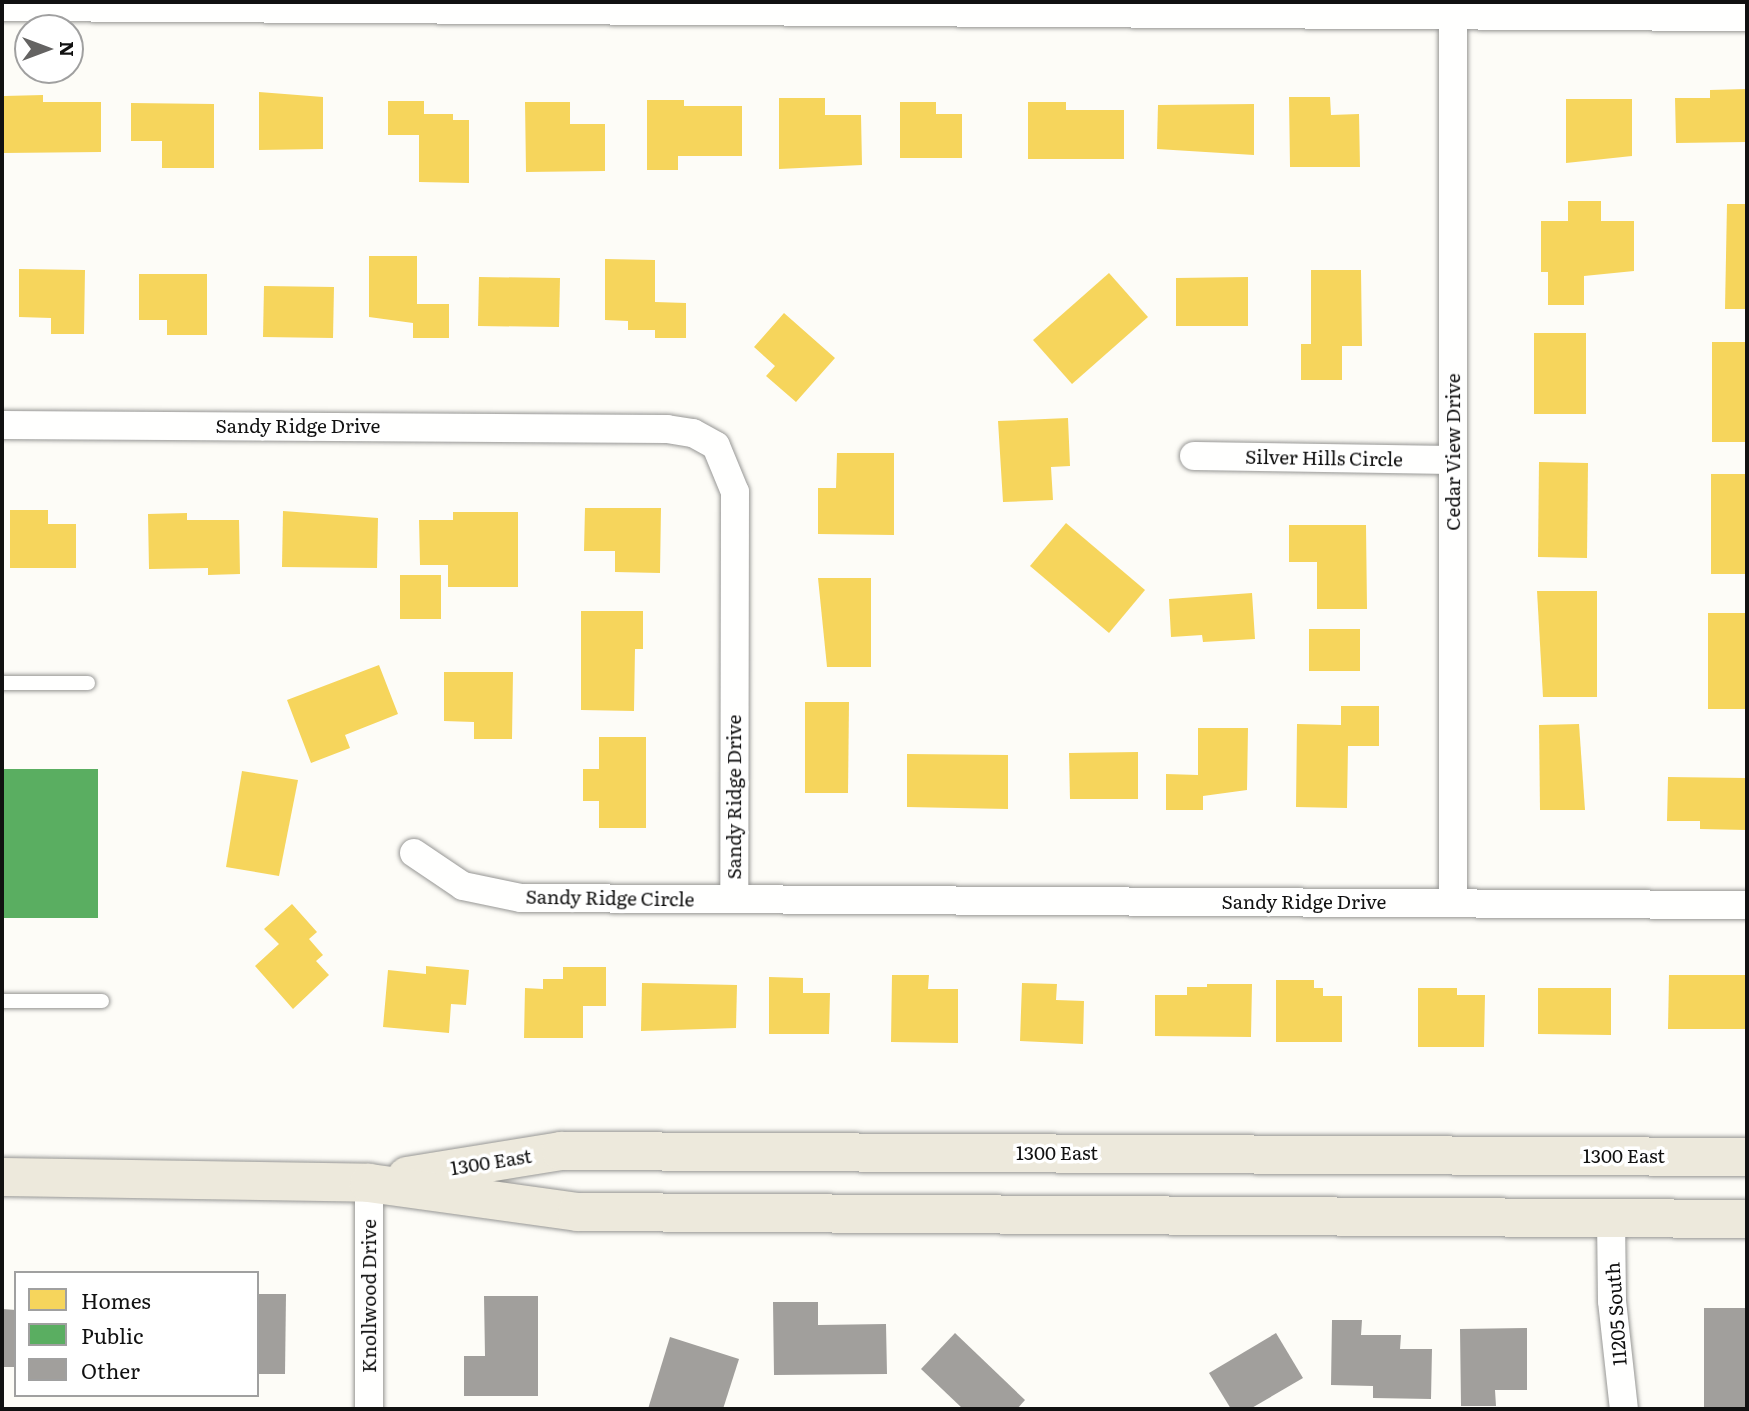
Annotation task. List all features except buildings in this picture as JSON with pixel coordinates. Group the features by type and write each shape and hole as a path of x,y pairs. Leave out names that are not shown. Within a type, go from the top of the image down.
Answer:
{"main road":[{"name":"1300 East","path":"369,1182 561,1151 1747,1157"},
{"name":"1300 East","path":"2,1177 369,1182 577,1212 1747,1219"}],"street":[{"path":"2,7 1454,9 1747,17"},
{"name":"Cedar View Drive","path":"1454,9 1454,903"},
{"name":"Sandy Ridge Drive","path":"2,425 667,429 693,433 716,446 735,492 734,899 1747,905"},
{"name":"Silver Hills Circle","path":"1194,456 1454,460"},
{"name":"Sandy Ridge Circle","path":"414,853 463,886 521,898 734,899"},
{"name":"Knollwood Drive","path":"369,1182 369,1409"},
{"name":"11205 South","path":"1611,1218 1612,1301 1624,1409"}],"lane":[{"path":"2,683 88,683"},
{"path":"2,1001 103,1000"}]}
